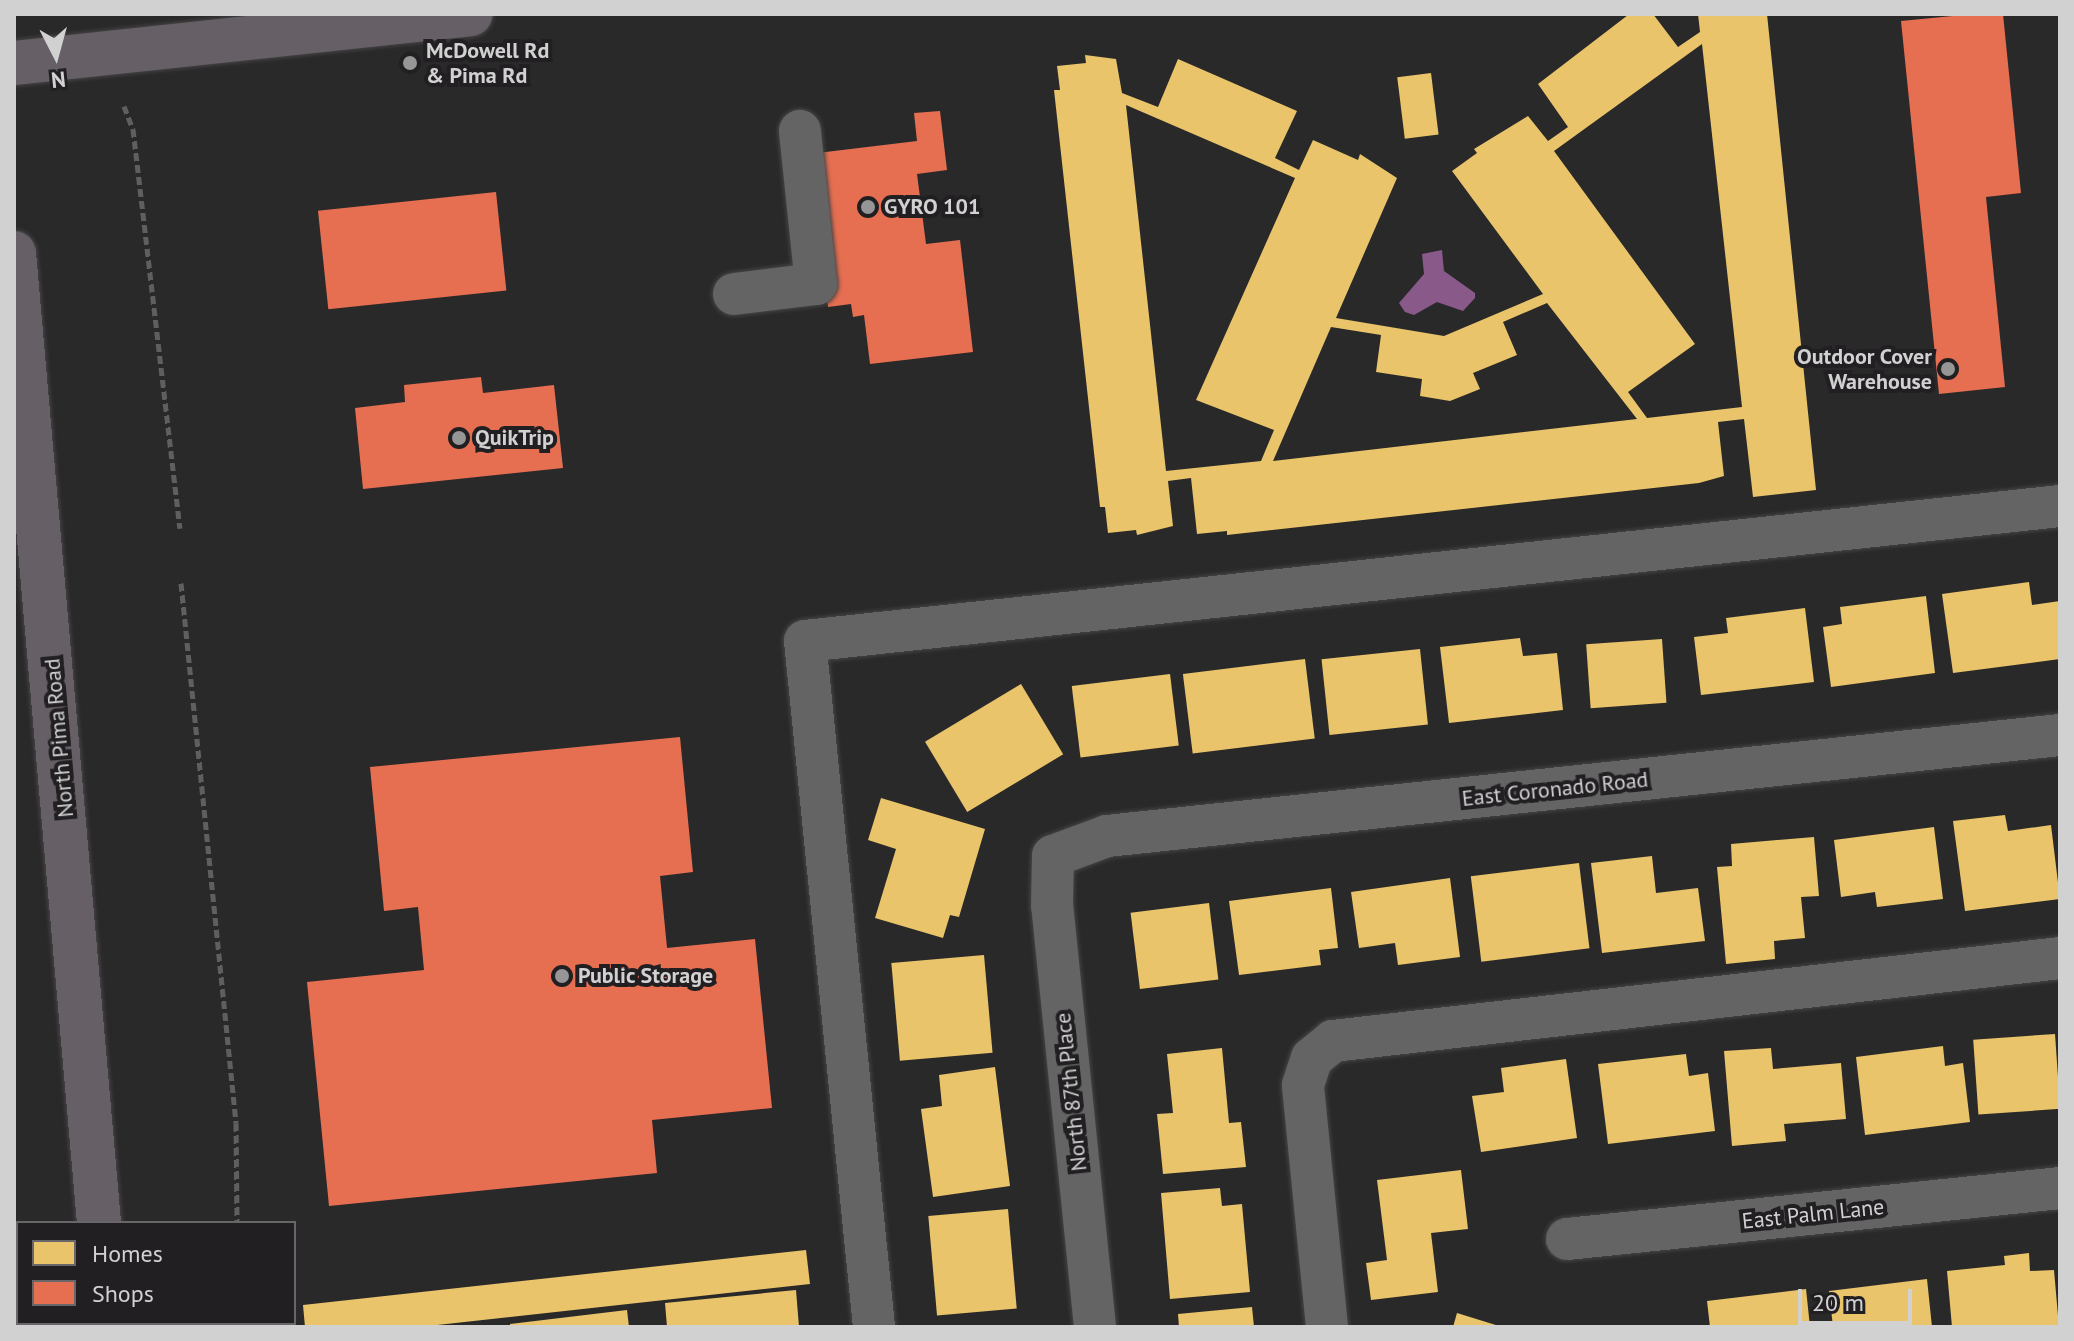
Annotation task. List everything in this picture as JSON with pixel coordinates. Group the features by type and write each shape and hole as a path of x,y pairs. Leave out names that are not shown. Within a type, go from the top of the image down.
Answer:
{"main road":[{"path":"14,63 470,14"},
{"name":"North Pima Road","path":"14,253 99,1221"}],"street":[{"path":"734,294 816,284 800,131"},
{"path":"874,1327 805,641 2060,506"},
{"name":"East Coronado Road","path":"1053,856 1107,836 2060,735"},
{"name":"North 87th Place","path":"1053,856 1052,906 1095,1327"},
{"path":"1327,1327 1303,1085 1312,1058 1333,1041 2060,958"},
{"name":"East Palm Lane","path":"1567,1239 2060,1188"}],"path":[{"path":"124,106 133,129 180,528"},
{"path":"181,583 236,1123 237,1221"}],"shaded area":[{"path":"1442,250 1444,271 1475,293 1475,298 1463,311 1437,302 1414,315 1405,312 1399,303 1424,274 1422,254"}],"building: Homes":[{"path":"1653,14 1678,47 1700,32 1698,14 1767,14 1816,490 1753,497 1744,419 1718,422 1724,476 1699,483 1227,535 1227,531 1197,534 1191,478 1168,481 1173,526 1137,535 1136,530 1108,533 1105,507 1100,507 1054,90 1060,90 1057,66 1086,63 1085,55 1116,59 1122,93 1158,107 1178,59 1297,111 1275,158 1299,170 1313,140 1358,160 1360,154 1397,178 1336,318 1444,336 1543,294 1452,171 1477,153 1474,149 1528,116 1548,141 1568,127 1538,84 1628,15","holes":["1702,44 1742,407 1647,418 1628,392 1695,344 1554,151","1126,105 1295,178 1196,400 1274,430 1261,461 1166,471","1547,303 1637,419 1273,461 1331,327 1381,335 1376,372 1422,379 1420,396 1450,401 1480,389 1473,373 1517,355 1503,322"]},
{"path":"1431,73 1439,135 1405,139 1397,77"},
{"path":"2029,582 2032,605 2060,601 2060,659 1953,673 1942,594"},
{"path":"1926,596 1935,673 1831,687 1823,627 1842,624 1840,607"},
{"path":"1805,608 1814,682 1701,695 1694,637 1728,633 1726,618"},
{"path":"1520,638 1523,656 1557,653 1563,710 1449,723 1440,647"},
{"path":"1662,639 1666,703 1591,708 1586,644"},
{"path":"1420,649 1428,725 1329,735 1322,659"},
{"path":"1305,659 1315,738 1193,753 1183,674"},
{"path":"1170,674 1179,745 1081,758 1072,686"},
{"path":"1021,684 1063,754 967,812 925,742"},
{"path":"881,798 985,829 959,917 950,915 943,938 875,918 896,849 868,840"},
{"path":"2005,815 2008,831 2051,825 2060,899 1965,911 1953,821"},
{"path":"1934,827 1943,899 1877,907 1875,892 1841,897 1834,840"},
{"path":"1814,837 1819,896 1801,897 1805,938 1774,941 1775,959 1726,964 1717,867 1732,866 1731,844"},
{"path":"1652,856 1656,893 1698,888 1705,941 1602,953 1591,863"},
{"path":"1579,863 1589,948 1481,962 1471,876"},
{"path":"1450,878 1460,957 1398,965 1395,943 1359,948 1351,892"},
{"path":"1331,888 1338,948 1319,950 1321,965 1239,975 1229,901"},
{"path":"1209,903 1218,979 1140,989 1131,913"},
{"path":"984,955 993,1053 900,1061 891,963"},
{"path":"2055,1034 2060,1109 1978,1115 1973,1040"},
{"path":"1943,1046 1945,1066 1963,1063 1970,1122 1865,1135 1856,1057"},
{"path":"1222,1048 1229,1123 1241,1122 1246,1167 1163,1174 1157,1114 1173,1113 1167,1054"},
{"path":"1771,1048 1773,1069 1841,1063 1846,1119 1784,1124 1786,1141 1732,1146 1724,1051"},
{"path":"1686,1054 1689,1076 1708,1073 1715,1131 1608,1144 1598,1064"},
{"path":"1566,1059 1577,1138 1481,1152 1472,1096 1504,1092 1501,1068"},
{"path":"995,1067 1010,1186 933,1197 921,1109 942,1106 939,1075"},
{"path":"1461,1170 1468,1229 1431,1233 1438,1292 1371,1300 1366,1263 1387,1260 1377,1180"},
{"path":"1220,1188 1222,1206 1242,1204 1250,1292 1170,1299 1161,1193"},
{"path":"1008,1209 1017,1309 937,1316 928,1216"},
{"path":"806,1250 810,1284 419,1327 305,1327 303,1305"},
{"path":"2029,1253 2030,1271 2054,1270 2059,1327 1952,1327 1947,1271 2005,1265 2004,1256"},
{"path":"1927,1279 1932,1327 1833,1327 1829,1291"},
{"path":"1806,1289 1810,1327 1710,1327 1707,1301"},
{"path":"796,1290 799,1327 667,1327 665,1303"},
{"path":"1252,1307 1254,1327 1179,1327 1178,1314"},
{"path":"627,1310 629,1327 510,1327 510,1324"},
{"path":"1457,1313 1499,1326 1453,1327"}],"building: Shops":[{"path":"2003,14 2021,193 1986,197 2005,387 1939,394 1901,21"},
{"name":"GYRO 101","path":"940,111 947,170 917,174 926,244 960,240 973,352 870,364 864,315 853,317 851,304 828,307 809,154 917,141 914,113"},
{"path":"496,192 506,290 328,309 318,211"},
{"name":"QuikTrip","path":"481,377 483,393 554,385 563,468 363,489 355,408 405,402 404,385"},
{"name":"Public Storage","path":"680,737 693,872 660,876 667,948 755,939 772,1108 652,1120 657,1173 329,1206 307,982 424,970 418,907 384,911 370,767"}],"place":[{"name":"McDowell Rd & Pima Rd","path":"410,63"},
{"name":"GYRO 101","path":"868,207"},
{"name":"Outdoor Cover Warehouse","path":"1948,369"},
{"name":"QuikTrip","path":"459,438"},
{"name":"Public Storage","path":"562,976"}]}
